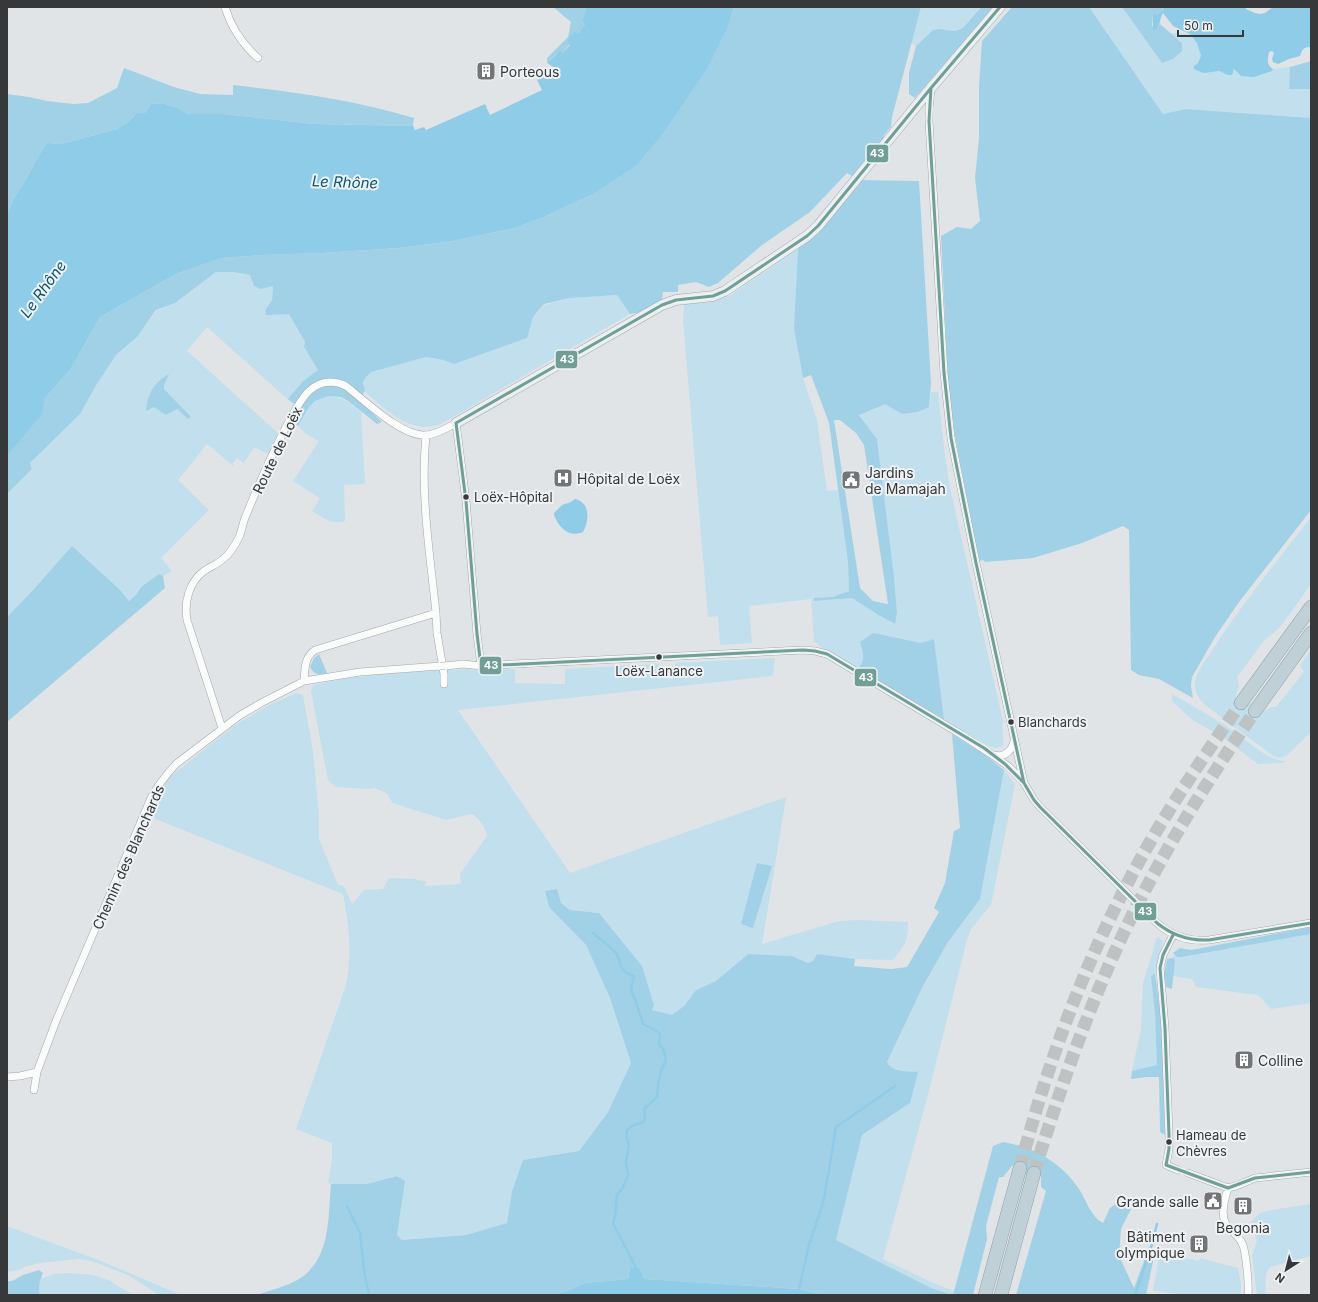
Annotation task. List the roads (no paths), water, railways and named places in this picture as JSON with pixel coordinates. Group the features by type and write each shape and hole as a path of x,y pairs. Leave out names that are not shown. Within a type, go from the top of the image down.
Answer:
{"highway":[{"path":"1241,703 1311,607"},
{"path":"1255,711 1311,633"},
{"path":"985,1295 1020,1168"},
{"path":"1001,1295 1034,1173"}],"street":[{"path":"225,7 231,24 238,36 250,51 258,58"},
{"path":"444,684 444,674 437,633 425,496 423,466 426,435 439,432 456,423 655,308 676,300 713,296 725,291 797,244 818,226 931,88 1000,7"},
{"path":"931,88 928,108 941,331 951,438 976,563 1024,783 1040,807 1157,923 1173,934 1195,941 1209,940 1311,923"},
{"name":"Route de Loëx","path":"222,728 187,620 186,605 189,591 201,573 226,556 236,542 269,462 288,423 300,403 309,391 318,385 329,381 340,383 346,386 388,420 414,433 426,435"},
{"path":"456,423 466,501 481,666"},
{"path":"304,681 305,661 310,653 315,650 436,613"},
{"name":"Chemin des Blanchards","path":"34,1090 37,1072 56,1021 154,792 176,764 222,728 261,703 304,681 360,672 463,664 481,666 803,650 815,651 827,654 962,735 1008,766 1024,783"},
{"path":"991,754 1003,756 1011,750 1015,741"},
{"path":"1173,934 1163,955 1160,968 1165,1028 1170,1135 1166,1165 1178,1170"},
{"path":"7,1077 37,1072"},
{"path":"1188,1173 1228,1188 1255,1178 1311,1172"},
{"path":"1228,1188 1224,1217 1226,1225 1243,1244 1249,1288 1248,1295"}],"water":[{"name":"Le Rhône","path":"586,7 734,7 728,26 708,67 664,132 637,165 591,195 546,216 515,228 453,241 400,248 222,258 176,274 100,317 70,370 45,398 42,414 7,456 7,215 13,200 47,143 61,144 117,129 128,122 137,113 145,113 151,104 162,103 178,108 188,114 224,114 314,124 413,126 415,130 424,127 426,130 485,104 490,115 542,90 537,80 551,73 555,68 547,63 560,51 563,53 570,45 567,41 574,32 578,34 585,24 582,22"},
{"path":"1163,7 1246,7 1246,9 1260,14 1265,13 1273,7 1311,7 1311,47 1303,49 1300,56 1278,64 1273,62 1272,59 1274,53 1272,51 1269,52 1268,62 1269,66 1273,69 1272,71 1254,77 1241,76 1234,69 1232,75 1219,71 1204,73 1194,69 1194,66 1198,63 1201,56 1197,43 1190,34 1173,26 1163,13 1159,26 1155,30 1153,29 1153,14 1158,15 1164,9"},
{"path":"575,499 584,504 587,513 587,523 585,528 583,532 578,534 565,531 554,515 554,513 562,505"},
{"path":"635,1266 640,1269 645,1279 799,1289 822,1295 553,1295 585,1283 628,1279 630,1269"}],"waterway":[{"path":"593,933 615,952 624,971 634,976 631,990 643,1024 660,1034 659,1044 664,1051 666,1060 660,1074 657,1097 644,1109 645,1118 643,1122 632,1126 627,1130 626,1135 629,1146 626,1162 628,1176 622,1189 617,1194 616,1212 613,1223 635,1266"},
{"path":"799,1289 809,1245 823,1203 836,1127 895,1086"},
{"path":"347,1206 360,1233 364,1270 369,1295"},
{"path":"1135,1295 1150,1251 1157,1224"}],"tunnel":[{"path":"1020,1168 1056,1048 1086,971 1121,895 1164,818 1241,703"},
{"path":"1034,1173 1057,1101 1096,995 1127,926 1144,892 1183,823 1255,711"}],"place":[{"name":"Porteous","path":"486,71"},
{"name":"Hôpital de Loëx","path":"563,478"},
{"name":"Jardins de Mamajah","path":"851,480"},
{"name":"Loëx-Hôpital","path":"466,497"},
{"name":"Loëx-Lanance","path":"659,657"},
{"name":"Blanchards","path":"1011,722"},
{"name":"Colline","path":"1244,1060"},
{"name":"Hameau de Chèvres","path":"1169,1142"},
{"name":"Grande salle","path":"1213,1201"},
{"name":"Begonia","path":"1243,1206"},
{"name":"Bâtiment olympique","path":"1199,1244"}]}
